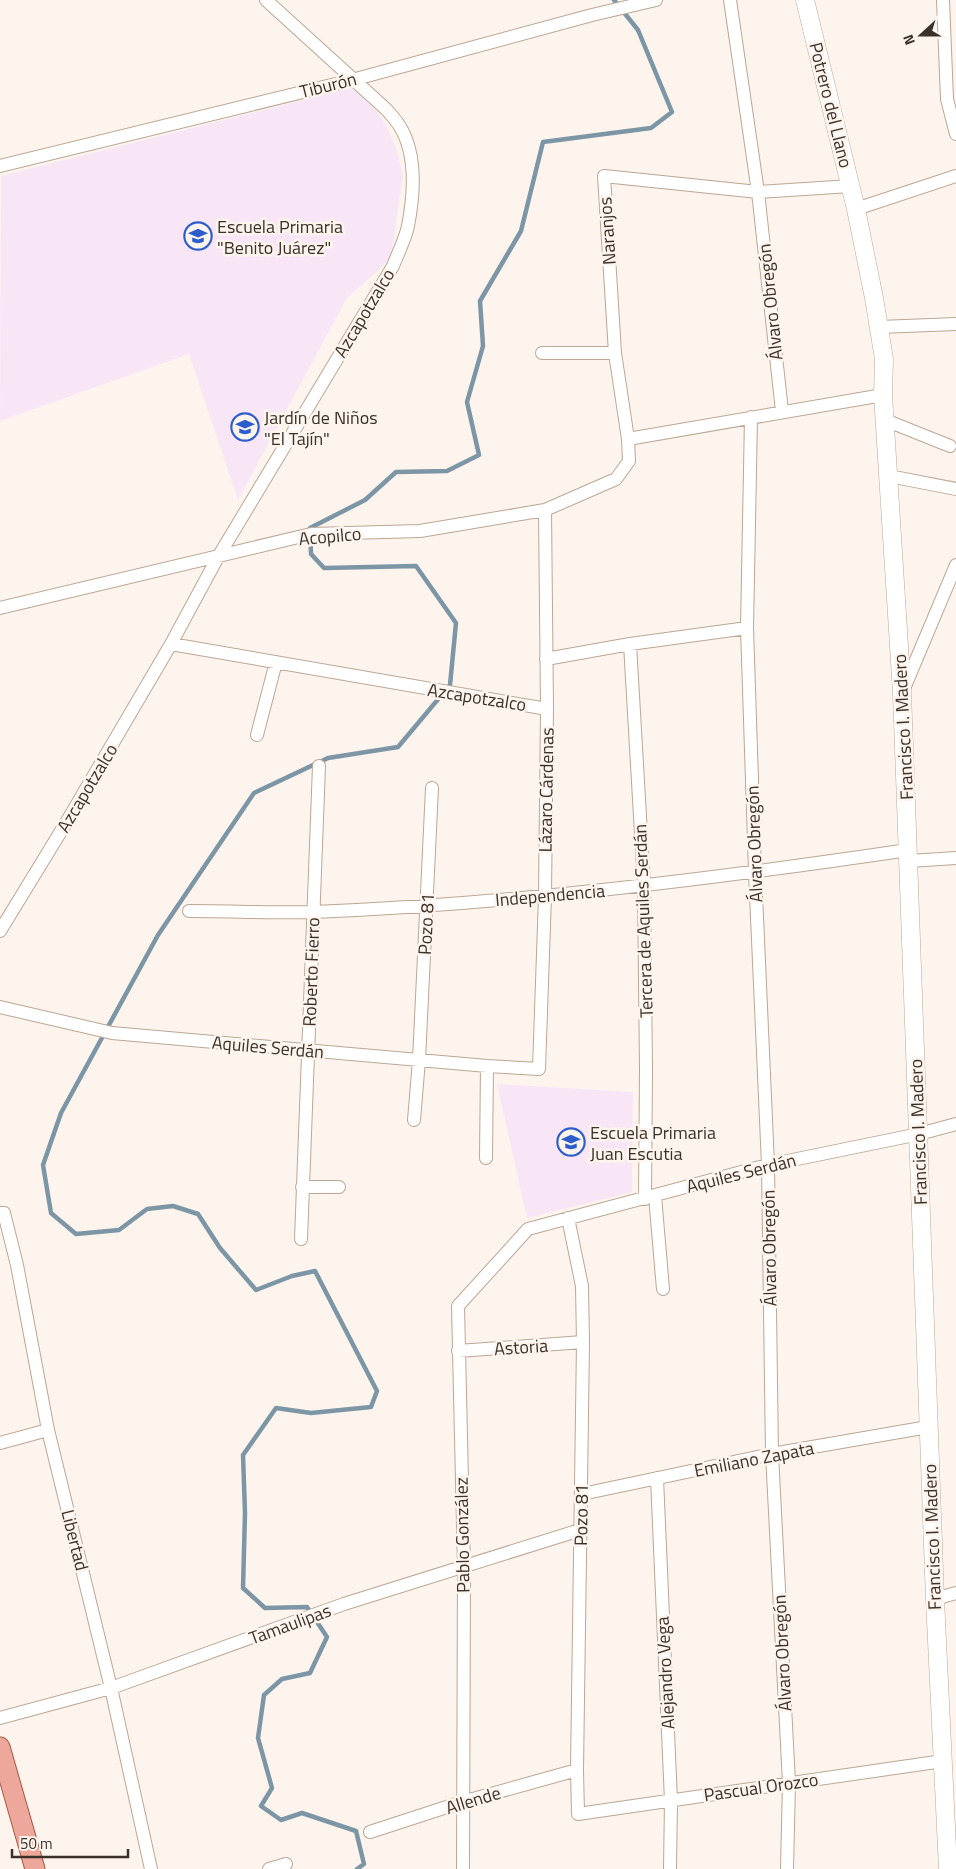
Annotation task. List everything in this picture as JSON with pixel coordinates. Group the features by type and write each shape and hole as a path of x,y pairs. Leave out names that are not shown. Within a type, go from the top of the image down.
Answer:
{"main road":[{"path":"0,1748 35,1869"}],"street":[{"name":"Azcapotzalco","path":"0,931 171,644 218,556 393,266 408,228 412,191 412,168 399,126 387,110 266,0"},
{"name":"Tiburón","path":"0,166 352,80 592,15 656,0"},
{"path":"730,0 758,192"},
{"name":"Potrero del Llano","path":"805,0 856,209"},
{"path":"943,0 956,134"},
{"name":"Naranjos","path":"628,439 615,354 604,176 758,192 851,186"},
{"path":"856,209 956,176"},
{"name":"Álvaro Obregón","path":"758,192 782,412"},
{"name":"Francisco I. Madero","path":"856,209 884,359 883,395 902,693 934,1599 950,1866"},
{"path":"879,327 956,324"},
{"path":"542,353 615,354"},
{"path":"628,439 883,395"},
{"name":"Álvaro Obregón","path":"751,417 747,628 755,872 768,1165 772,1454 789,1783 787,1869"},
{"path":"885,420 950,446"},
{"name":"Acopilco","path":"0,608 311,534 420,531 545,510 616,479 629,461 628,439"},
{"path":"889,476 956,489"},
{"name":"Lázaro Cárdenas","path":"539,1069 545,896 547,709 545,510"},
{"path":"902,693 956,564"},
{"path":"546,659 630,644 747,628"},
{"name":"Azcapotzalco","path":"171,644 547,709"},
{"name":"Tercera de Aquiles Serdán","path":"630,644 644,885 646,1070 650,1197 663,1289"},
{"path":"257,735 276,662"},
{"name":"Roberto Fierro","path":"301,1239 319,766"},
{"name":"Pozo 81","path":"414,1120 419,1060 432,788"},
{"name":"Independencia","path":"189,911 313,912 427,905 545,896 908,855 956,858"},
{"name":"Aquiles Serdán","path":"0,1007 112,1033 539,1069"},
{"path":"486,1158 487,1066"},
{"name":"Aquiles Serdán","path":"528,1229 768,1165 919,1134 956,1124"},
{"path":"302,1187 339,1188"},
{"name":"Libertad","path":"0,1213 4,1213 18,1265 48,1430 111,1688 151,1869"},
{"name":"Pozo 81","path":"568,1218 582,1286 584,1342 580,1530 578,1814"},
{"name":"Pablo González","path":"463,1869 464,1568 458,1306 528,1229"},
{"name":"Astoria","path":"458,1351 584,1342"},
{"name":"Emiliano Zapata","path":"582,1494 772,1454 928,1427"},
{"path":"0,1443 48,1430"},
{"name":"Alejandro Vega","path":"656,1478 671,1801 670,1869"},
{"name":"Tamaulipas","path":"0,1718 111,1688 344,1604 464,1568 580,1530"},
{"path":"934,1599 956,1593"},
{"name":"Pascual Orozco","path":"578,1814 943,1760"},
{"name":"Allende","path":"370,1832 462,1802 577,1770"},
{"path":"269,1869 286,1864"}],"shaded area":[{"name":"Escuela Primaria \"Benito Juárez\"","path":"351,88 370,102 386,125 397,150 403,175 391,257 347,298 238,500 189,354 0,421 1,176"},
{"name":"Escuela Primaria Juan Escutia","path":"497,1084 633,1092 632,1192 527,1218"}],"waterway":[{"path":"357,1869 364,1864 356,1831 302,1813 281,1820 261,1806 272,1788 258,1738 264,1695 282,1679 310,1673 327,1637 307,1607 265,1608 243,1588 245,1513 243,1455 276,1408 311,1413 371,1407 377,1391 315,1271 292,1276 256,1290 220,1248 198,1214 173,1206 147,1209 119,1230 76,1234 51,1213 43,1165 61,1113 158,935 254,793 328,758 398,747 450,685 456,623 416,566 324,568 311,554 310,528 365,500 396,472 447,471 479,455 467,402 483,346 480,301 521,231 543,142 651,128 672,112 638,30 614,0"}],"place":[{"name":"Escuela Primaria \"Benito Juárez\"","path":"198,236"},
{"name":"Jardín de Niños \"El Tajín\"","path":"245,427"},
{"name":"Escuela Primaria Juan Escutia","path":"571,1142"}]}
